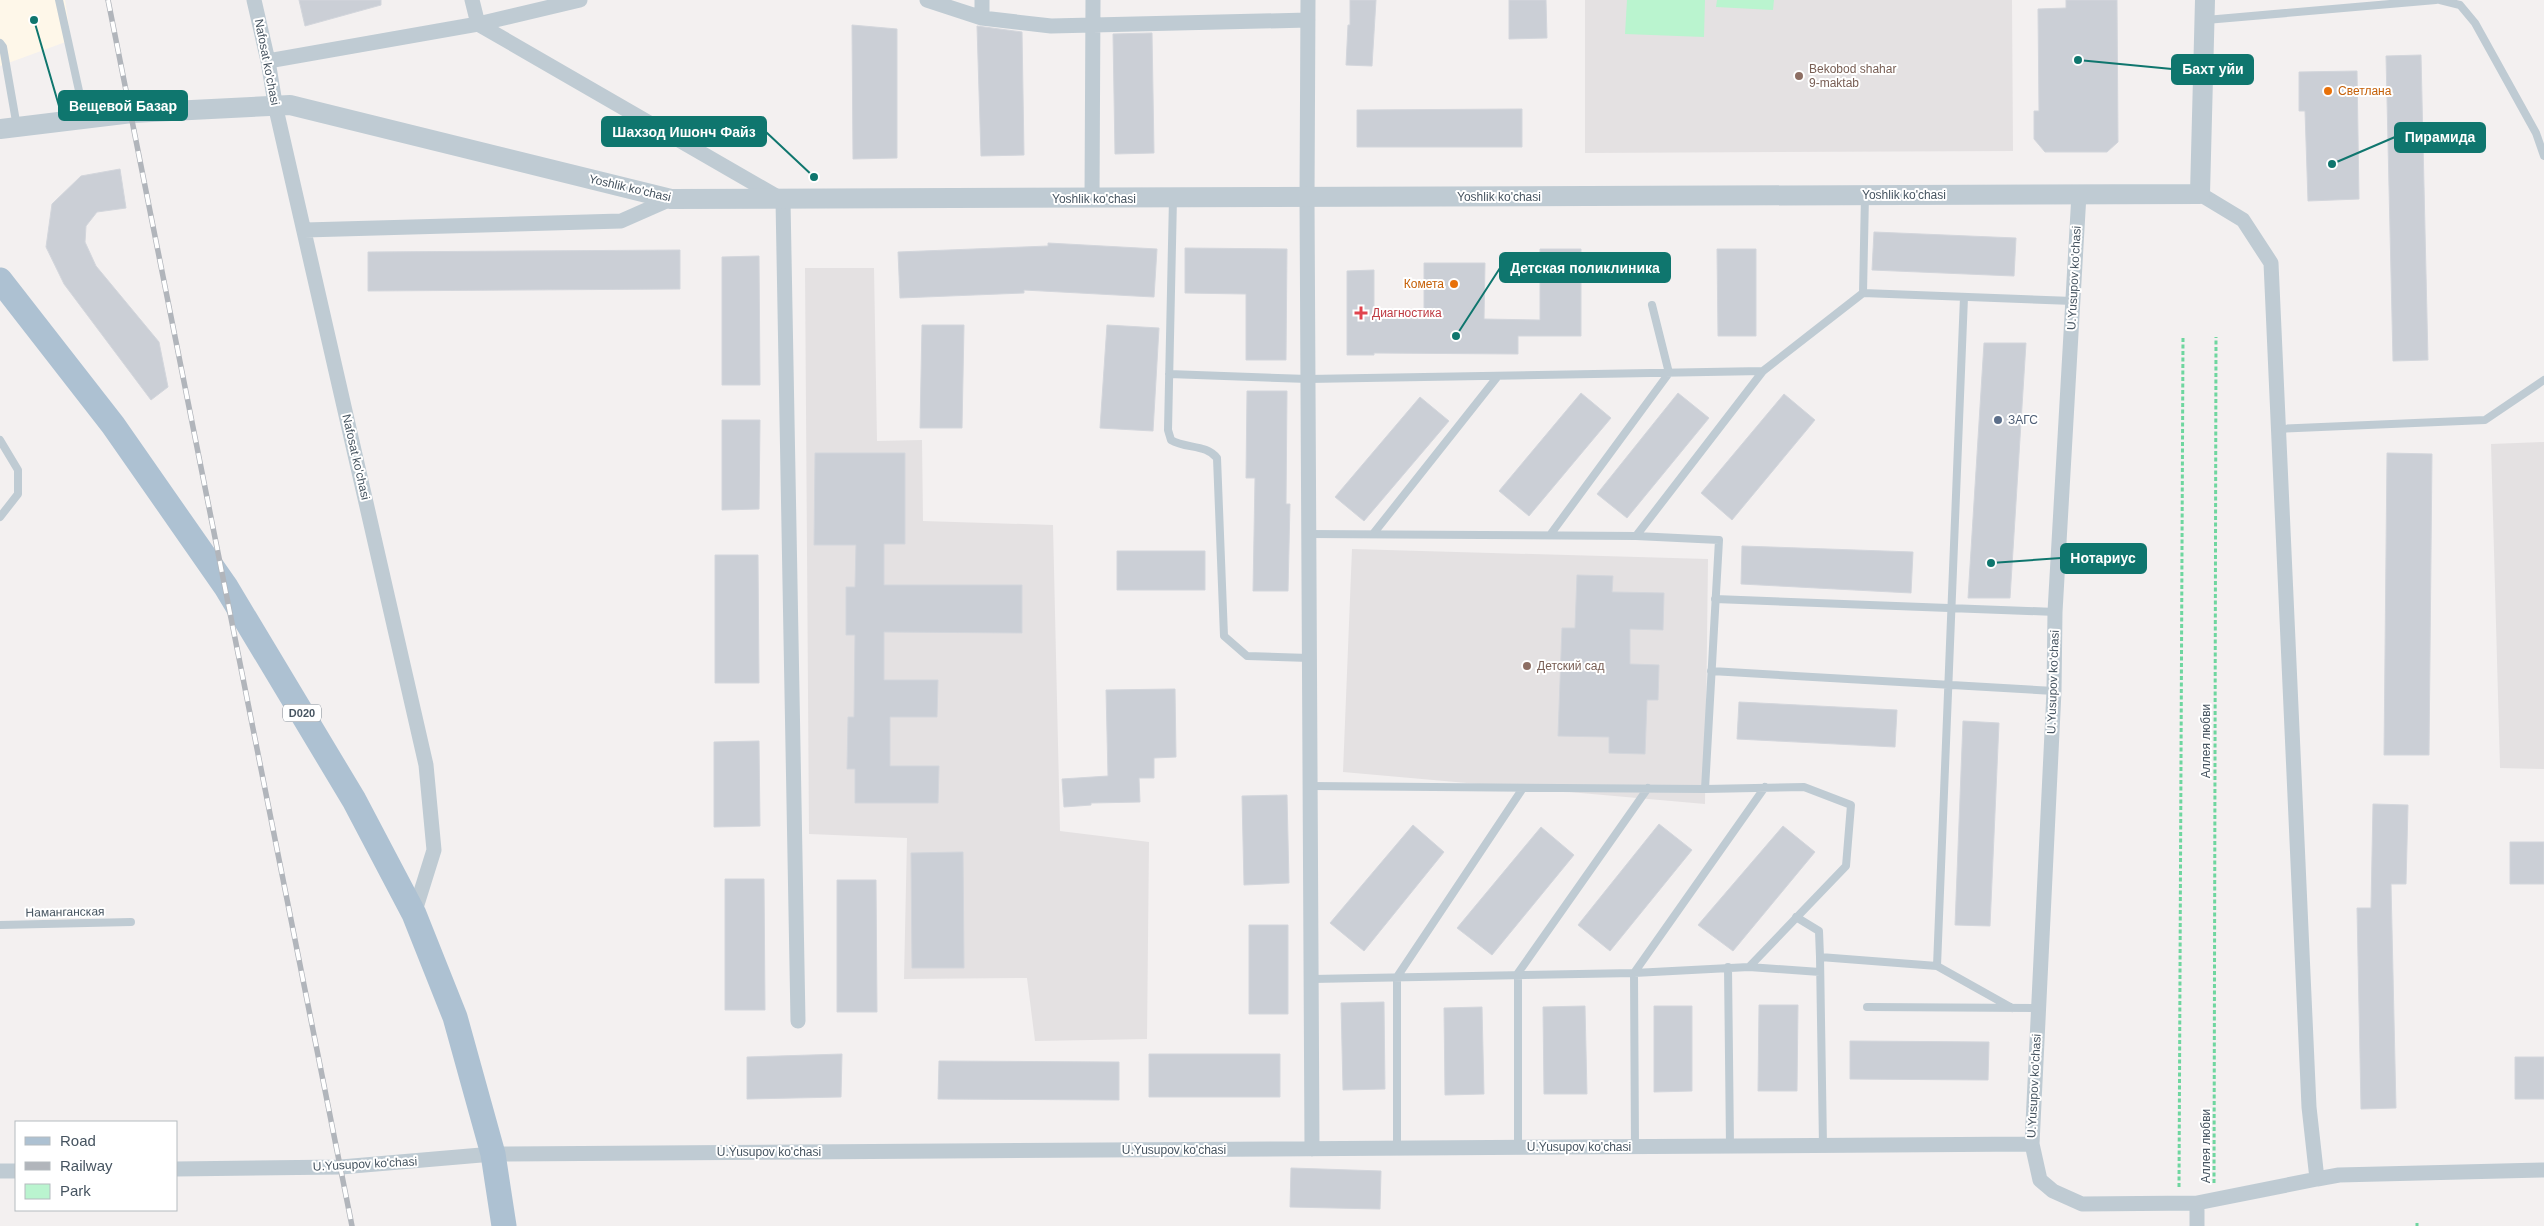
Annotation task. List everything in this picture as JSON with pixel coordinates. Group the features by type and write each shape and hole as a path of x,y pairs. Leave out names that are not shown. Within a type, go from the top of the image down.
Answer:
{"main road":[{"name":"D020","path":"0,280 113,425 226,587 354,800 414,914 455,1017 494,1154 504,1226"}],"street":[{"name":"Nafosat ko'chasi","path":"254,0 426,765 434,850 414,914"},
{"path":"472,0 478,24 784,200 798,1021"},
{"path":"268,61 478,24 580,0"},
{"path":"927,0 982,18 1051,26 1308,20"},
{"path":"982,0 982,18"},
{"path":"1092,198 1093,0"},
{"path":"1308,0 1306,198 1312,1149"},
{"path":"2205,0 2200,194 2243,220 2270,263 2309,1107 2317,1178"},
{"name":"Yoshlik ko'chasi","path":"9,128 132,113 276,104 299,107 671,199 2200,194"},
{"name":"U.Yusupov ko'chasi","path":"178,1169 341,1167 494,1154 2032,1144 2054,691 2055,612 2078,194"},
{"path":"305,230 621,221 671,199"},
{"path":"2032,1144 2040,1180 2053,1190 2082,1204 2197,1203 2338,1175 2544,1170"},
{"path":"0,1171 15,1170"},
{"path":"2197,1203 2197,1223"}],"lane":[{"path":"59,0 85,119"},
{"path":"2204,20 2436,0"},
{"path":"2440,0 2460,5 2475,22 2536,133 2544,156"},
{"path":"0,43 3,47 9,128"},
{"path":"1863,293 1865,195"},
{"path":"1173,198 1168,430 1171,440 1178,444 1212,452 1217,458 1224,636 1247,656 1309,658"},
{"path":"1636,536 1763,371 1863,293 2073,301"},
{"path":"1937,966 1964,297"},
{"path":"1652,305 1669,373"},
{"path":"1169,374 1308,379 1763,371"},
{"path":"1550,535 1669,373"},
{"path":"1373,534 1498,376"},
{"path":"2277,429 2485,420 2544,380"},
{"path":"0,440 18,470 18,494 0,517"},
{"path":"1309,534 1636,536 1719,540 1705,789"},
{"path":"1715,598 2055,612"},
{"path":"1711,671 2054,691"},
{"path":"1310,786 1705,789 1804,787 1851,805 1846,866 1749,967"},
{"path":"1634,1147 1634,973 1765,787"},
{"path":"1397,1148 1398,977 1523,788"},
{"path":"1518,1148 1518,973 1648,788"},
{"path":"1796,917 1819,931 1823,1146"},
{"name":"Наманганская","path":"0,925 131,922"},
{"path":"1820,958 1937,966 2012,1008"},
{"path":"1312,979 1518,973 1634,973 1749,967 1820,972"},
{"path":"1728,968 1730,1146"},
{"path":"1866,1007 2038,1008"}],"path":[{"name":"Аллея любви","path":"2214,1189 2216,337"},
{"name":"Аллея любви","path":"2183,338 2178,1187 2188,1188"}],"shaded area":[{"path":"0,0 65,0 71,40 0,66"},
{"name":"Bekobod shahar 9-maktab","path":"1585,0 2012,0 2013,151 1585,153"},
{"path":"805,268 874,268 877,441 922,440 923,521 1053,525 1060,831 1149,842 1147,1039 1035,1041 1027,978 904,979 907,838 809,834"},
{"path":"2544,442 2544,769 2500,768 2491,444"},
{"name":"Детский сад","path":"1352,549 1708,559 1705,804 1343,772"}],"green space":[{"path":"1627,0 1705,0 1704,37 1625,34"},
{"path":"1717,0 1774,0 1773,10 1716,7"}],"building":[{"path":"299,0 381,0 381,5 305,26"},
{"path":"1350,0 1376,0 1372,66 1346,65 1348,25 1350,25"},
{"path":"1509,0 1546,0 1547,38 1509,39"},
{"path":"2066,0 2117,0 2118,142 2107,152 2045,152 2034,139 2034,111 2039,111 2038,9 2066,8"},
{"path":"852,25 897,29 897,158 853,159"},
{"path":"977,26 1022,32 1024,155 981,156"},
{"path":"1152,33 1154,153 1115,154 1113,34"},
{"path":"2421,55 2428,360 2393,361 2386,56"},
{"path":"2357,71 2359,199 2308,201 2305,111 2299,111 2299,72"},
{"path":"1522,109 1522,147 1357,147 1357,110"},
{"path":"120,169 126,208 97,212 86,226 85,242 96,266 159,342 168,387 151,400 64,284 46,247 52,204 81,176"},
{"path":"1874,232 2016,238 2014,276 1872,270"},
{"path":"1048,243 1157,249 1154,297 1024,290 1024,293 900,298 898,252 1048,246"},
{"path":"1185,248 1287,249 1286,360 1246,360 1246,294 1185,293"},
{"path":"1540,249 1581,249 1581,336 1518,336 1518,354 1374,353 1374,355 1347,355 1347,271 1374,270 1374,318 1424,319 1424,263 1485,263 1484,319 1540,320"},
{"path":"1717,249 1756,249 1756,336 1718,336"},
{"path":"680,250 680,289 368,291 368,252"},
{"path":"759,256 760,385 722,385 722,257"},
{"path":"922,325 964,325 962,428 920,428"},
{"path":"1107,325 1159,328 1153,431 1100,428"},
{"path":"1984,343 2026,343 2010,598 1968,598"},
{"path":"1247,391 1287,391 1286,504 1290,504 1288,591 1253,591 1255,478 1246,478"},
{"path":"1581,393 1611,418 1529,516 1499,491"},
{"path":"1678,393 1709,418 1627,518 1597,494"},
{"path":"1784,394 1815,420 1732,520 1701,493"},
{"path":"1420,397 1449,421 1364,521 1335,497"},
{"path":"722,420 760,420 759,509 722,510"},
{"path":"815,453 905,453 905,544 884,544 884,585 1022,585 1022,633 884,632 884,680 938,680 937,717 890,717 890,766 939,766 938,803 855,803 855,769 847,769 848,717 854,717 855,635 846,635 846,587 855,587 856,545 814,545"},
{"path":"2387,453 2432,454 2429,755 2384,755"},
{"path":"1742,546 1913,552 1911,593 1741,584"},
{"path":"1117,551 1205,551 1205,590 1117,590"},
{"path":"715,555 758,555 759,683 715,683"},
{"path":"1577,575 1613,576 1612,592 1664,593 1663,630 1630,629 1630,664 1659,665 1658,700 1647,700 1645,754 1609,753 1609,737 1558,736 1562,628 1575,628"},
{"path":"1175,689 1176,757 1154,758 1154,778 1139,778 1140,802 1091,803 1091,805 1064,807 1062,779 1108,776 1106,690"},
{"path":"1739,702 1897,710 1895,747 1737,739"},
{"path":"1963,721 1999,723 1990,926 1955,925"},
{"path":"759,741 760,826 714,827 714,742"},
{"path":"1287,795 1289,883 1244,885 1242,796"},
{"path":"2373,804 2408,805 2406,884 2391,884 2396,1108 2361,1109 2357,908 2371,908"},
{"path":"1659,824 1692,850 1610,951 1578,925"},
{"path":"1413,825 1444,852 1364,951 1330,923"},
{"path":"1783,826 1815,852 1733,951 1698,925"},
{"path":"1541,827 1574,855 1492,955 1457,928"},
{"path":"2510,842 2544,842 2544,884 2510,884"},
{"path":"963,852 964,968 912,968 911,853"},
{"path":"725,879 764,879 765,1010 725,1010"},
{"path":"837,880 876,880 877,1012 837,1012"},
{"path":"1249,925 1288,925 1288,1014 1249,1014"},
{"path":"1384,1002 1385,1089 1343,1090 1341,1003"},
{"path":"1759,1005 1798,1005 1797,1091 1758,1091"},
{"path":"1585,1006 1587,1094 1544,1094 1543,1007"},
{"path":"1654,1006 1692,1006 1692,1091 1654,1092"},
{"path":"1482,1007 1484,1094 1445,1095 1444,1008"},
{"path":"1850,1041 1989,1042 1988,1080 1850,1079"},
{"path":"842,1054 841,1097 747,1099 747,1057"},
{"path":"1149,1054 1280,1054 1280,1097 1149,1097"},
{"path":"2515,1057 2544,1057 2544,1099 2515,1099"},
{"path":"939,1061 1119,1062 1119,1100 938,1099"},
{"path":"1291,1168 1381,1171 1380,1209 1290,1207"}],"railway":[{"path":"108,0 352,1226"}],"place":[{"name":"Вещевой Базар","path":"34,20"},
{"name":"Бахт уйи","path":"2078,60"},
{"name":"Bekobod shahar 9-maktab","path":"1799,76"},
{"name":"Светлана","path":"2328,91"},
{"name":"Пирамида","path":"2332,164"},
{"name":"Шахзод Ишонч Файз","path":"814,177"},
{"name":"Комета","path":"1454,284"},
{"name":"Диагностика","path":"1361,313"},
{"name":"Детская поликлиника","path":"1456,336"},
{"name":"ЗАГС","path":"1998,420"},
{"name":"Нотариус","path":"1991,563"},
{"name":"Детский сад","path":"1527,666"}]}
